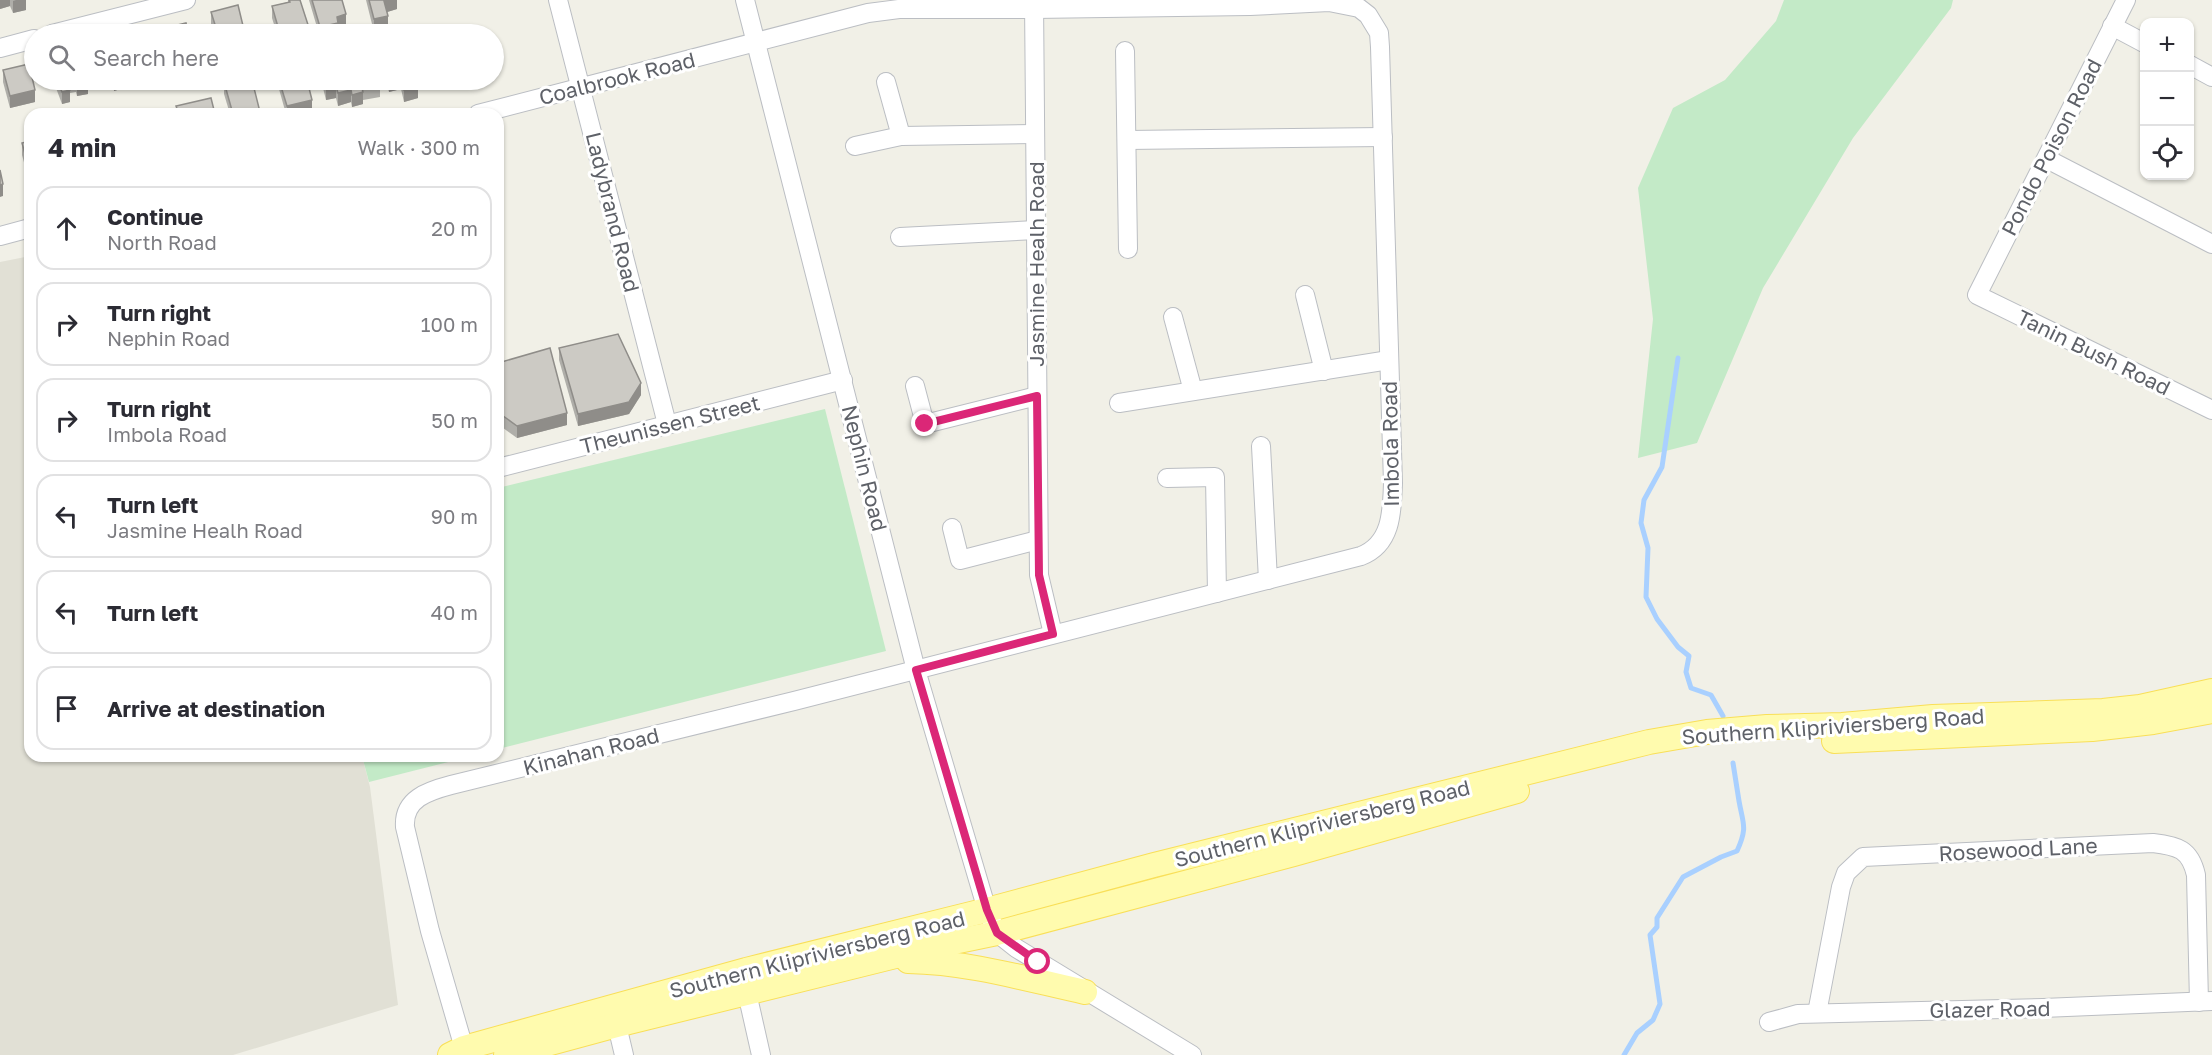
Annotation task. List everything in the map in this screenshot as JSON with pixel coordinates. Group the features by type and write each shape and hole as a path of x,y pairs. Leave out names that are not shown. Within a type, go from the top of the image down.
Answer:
{"main road":[{"name":"Southern Klipriviersberg Road","path":"460,1053 615,1016 747,993 997,933 1292,843 1649,742 1707,732 1767,727 1842,725 1944,716 2103,711 2212,691"},
{"name":"Southern Klipriviersberg Road","path":"506,1055 746,970 987,910 1154,865 1292,843 1681,750 1742,744 2092,729 2212,711"},
{"path":"869,964 895,961 956,964 1085,992"}],"street":[{"path":"91,24 186,0"},
{"name":"Ladybrand Road","path":"558,0 667,424"},
{"name":"Nephin Road","path":"745,0 916,670 987,910 997,933"},
{"name":"Pondo Poison Road","path":"1977,295 2126,0"},
{"name":"Imbola Road","path":"916,670 1366,554 1383,539 1392,518 1379,33 1368,15 1359,8 1329,2 1034,5"},
{"name":"Coalbrook Road","path":"501,108 883,10 1034,5"},
{"name":"Jasmine Healh Road","path":"1034,5 1039,575 1053,634"},
{"path":"2112,26 2140,40"},
{"path":"0,48 24,42"},
{"path":"1125,51 1128,249"},
{"path":"2194,67 2212,77"},
{"path":"886,82 901,136"},
{"path":"855,146 901,136 1035,134"},
{"path":"1127,140 1383,137"},
{"path":"2047,159 2212,244"},
{"path":"0,236 24,230"},
{"path":"900,237 1035,230"},
{"path":"1305,295 1324,370"},
{"name":"Tanin Bush Road","path":"1977,295 2212,410"},
{"path":"1173,317 1193,391"},
{"path":"1119,404 1389,360"},
{"name":"Theunissen Street","path":"504,466 843,380"},
{"path":"915,386 925,424 1037,396"},
{"path":"1261,446 1268,580"},
{"path":"1167,478 1215,477 1217,593"},
{"path":"952,528 960,560 1038,540"},
{"name":"Kinahan Road","path":"460,1053 405,827 404,818 407,810 420,797 427,792 451,785 916,670"},
{"name":"Rosewood Lane","path":"1817,1013 1841,887 1846,873 1863,857 2153,843 2174,846 2186,853 2193,865 2196,876 2205,1001"},
{"path":"997,933 1016,948 1085,992 1192,1055"},
{"path":"747,993 761,1055"},
{"name":"Glazer Road","path":"1769,1022 1798,1014 1817,1013 2043,1008 2205,1001"},
{"path":"615,1016 624,1055"}],"shaded area":[{"path":"24,257 24,762 364,762 370,787 398,1005 233,1055 0,1055 0,262"}],"green space":[{"path":"1784,0 1953,0 1951,8 1853,138 1763,288 1697,443 1638,458 1653,319 1638,188 1673,108 1725,80 1776,21"},
{"path":"825,409 886,651 504,747 504,487"},
{"path":"364,762 448,762 369,782"}],"building":[{"path":"289,0 300,0 308,24 277,24 272,6 290,2"},
{"path":"312,0 342,0 346,14 337,17 338,23 319,24"},
{"path":"369,0 388,0 384,1 388,16 374,19"},
{"path":"238,5 243,24 215,24 211,12"},
{"path":"24,65 24,90 35,90 10,96 3,70"},
{"path":"226,90 254,90 259,108 231,108"},
{"path":"282,90 310,90 312,100 287,106"},
{"path":"351,90 362,90 363,92 352,95"},
{"path":"211,98 214,108 177,108 176,106"},
{"path":"618,334 641,383 629,402 578,414 559,348"},
{"path":"550,348 567,413 517,426 504,417 504,361"}],"waterway":[{"path":"1678,358 1662,467 1644,500 1641,523 1648,548 1646,597 1657,619 1678,647 1689,656 1686,672 1691,688 1711,695 1723,716"},
{"path":"1624,1055 1637,1033 1653,1020 1660,1004 1650,935 1657,927 1657,918 1683,877 1737,851 1743,836 1744,826 1733,763"}],"route":[{"path":"925,424 1037,396 1039,575 1053,634 916,670 987,910 997,933 1038,962"}]}
